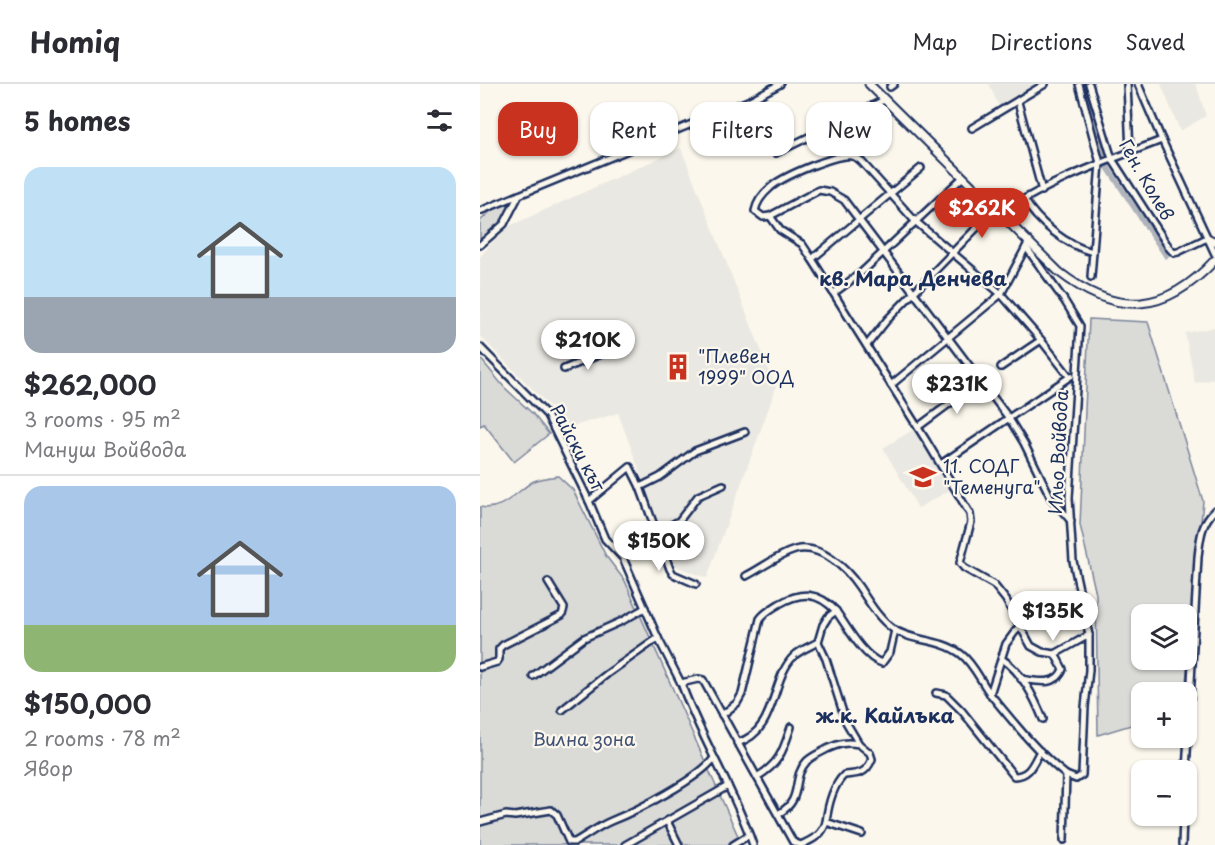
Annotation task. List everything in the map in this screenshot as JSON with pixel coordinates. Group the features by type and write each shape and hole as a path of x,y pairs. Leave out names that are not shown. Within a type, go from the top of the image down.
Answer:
{"main road":[{"path":"869,84 998,212 1027,245 1059,272 1101,298 1128,304 1147,302 1172,294 1192,282 1215,260"},
{"path":"1207,238 1215,242"}],"street":[{"path":"481,211 750,100 780,84"},
{"path":"972,128 1045,84"},
{"name":"Ген. Колев","path":"1079,84 1106,161 1174,253 1207,238"},
{"name":"Ген. Колев","path":"1089,84 1106,161"},
{"path":"1127,84 1130,152"},
{"path":"1138,84 1215,254"},
{"path":"750,100 776,153 884,100"},
{"path":"1018,102 1042,191"},
{"path":"867,345 914,293 998,212 1106,161 1162,140"},
{"path":"1069,376 1001,294 915,221 860,160 850,155 817,164 786,177 771,187 758,201 755,211 763,217 770,216 819,190 830,192 844,200 1008,417 1024,443 1051,498 1071,521"},
{"path":"1091,277 1106,161"},
{"path":"812,259 921,168"},
{"path":"834,293 862,272 962,178"},
{"path":"480,245 504,224 519,195"},
{"path":"1024,199 1042,223 1080,248 1093,252"},
{"path":"770,216 780,230 802,244 867,345 970,514 971,522 960,563 964,568 994,585 1006,600 1031,646 1055,654 1089,635"},
{"path":"891,385 1001,294 1027,245"},
{"name":"Ильо Войвода","path":"1027,245 1080,326 1069,498 1073,561 1089,635 1089,670 1084,715 1082,775 1076,779 1066,775"},
{"path":"1001,367 1041,340"},
{"name":"Райски кът","path":"480,348 547,415 605,539 623,558 753,845"},
{"path":"564,369 603,353"},
{"path":"941,464 1078,372"},
{"path":"918,427 980,381"},
{"path":"640,487 660,477 695,451 745,432"},
{"path":"589,501 630,467 640,487 670,569 673,574 696,584"},
{"path":"657,533 679,521 698,496 723,485"},
{"path":"1187,760 1198,557 1204,522 1215,510"},
{"path":"747,576 795,550 806,549 826,556 839,563 851,575 876,613 895,630 947,645 964,656 990,694 1040,751 1066,775 1064,840"},
{"path":"480,667 497,662 502,645 562,615 564,608 548,582"},
{"path":"722,715 737,703 742,694 760,620 765,613 791,597 810,596 827,601 875,661 882,663 886,659 895,630"},
{"path":"533,676 584,638 645,608"},
{"path":"681,683 703,680 796,845 801,845 825,833 833,793 839,780 844,775 862,774 872,759 870,753 859,744 846,722 826,659 818,642 823,625 836,611"},
{"path":"990,694 1006,644 1020,625"},
{"path":"562,710 658,638"},
{"path":"737,743 758,728 772,708 783,674 794,656 818,642"},
{"path":"1022,679 1044,682 1056,679 1061,675 1063,669 1055,654"},
{"path":"1002,659 1022,679 1035,698 1043,719"},
{"path":"936,693 946,695 962,711 1014,776 1021,776 1028,772 1040,751"},
{"path":"757,777 778,761 791,727"},
{"path":"778,814 790,806 802,769 811,758 841,742 859,744"},
{"path":"480,822 506,815 515,816 551,810 557,815 569,842 575,843 610,821 621,818 666,794 708,766 714,758"},
{"path":"625,845 728,786"},
{"path":"666,821 679,845"},
{"path":"826,822 862,834"},
{"path":"1182,845 1183,826"},
{"path":"733,845 749,835"}],"shaded area":[{"path":"989,84 1045,84 1001,111"},
{"path":"1161,84 1196,84 1206,116 1180,131"},
{"path":"681,148 776,388 707,578 675,566 618,413 570,427 480,336 480,257 503,229 663,156 678,156 678,149"},
{"path":"1215,327 1215,379 1195,383 1185,333"},
{"name":"11. СОДГ \"Теменуга\"","path":"916,428 954,488 918,508 883,448"}],"green space":[{"path":"506,203 509,205 506,216 480,240 480,221 494,208"},
{"path":"1089,319 1148,322 1203,501 1193,604 1131,604 1131,670 1187,670 1186,682 1131,682 1131,725 1098,735 1096,594 1080,525"},
{"path":"480,358 549,434 514,462 484,424 480,426"},
{"name":"Вилна зона","path":"558,476 573,490 606,556 625,581 742,845 480,845 480,507 488,508 502,504 534,481"}],"waterway":[{"path":"1082,84 1108,168 1166,256"}],"place":[{"name":"\"Плевен 1999\" ООД","path":"678,367"},
{"name":"11. СОДГ \"Теменуга\"","path":"923,477"}],"district":[{"name":"кв. Мара Денчева","path":"913,279"},
{"name":"ж.к. Кайлъка","path":"885,716"}]}
